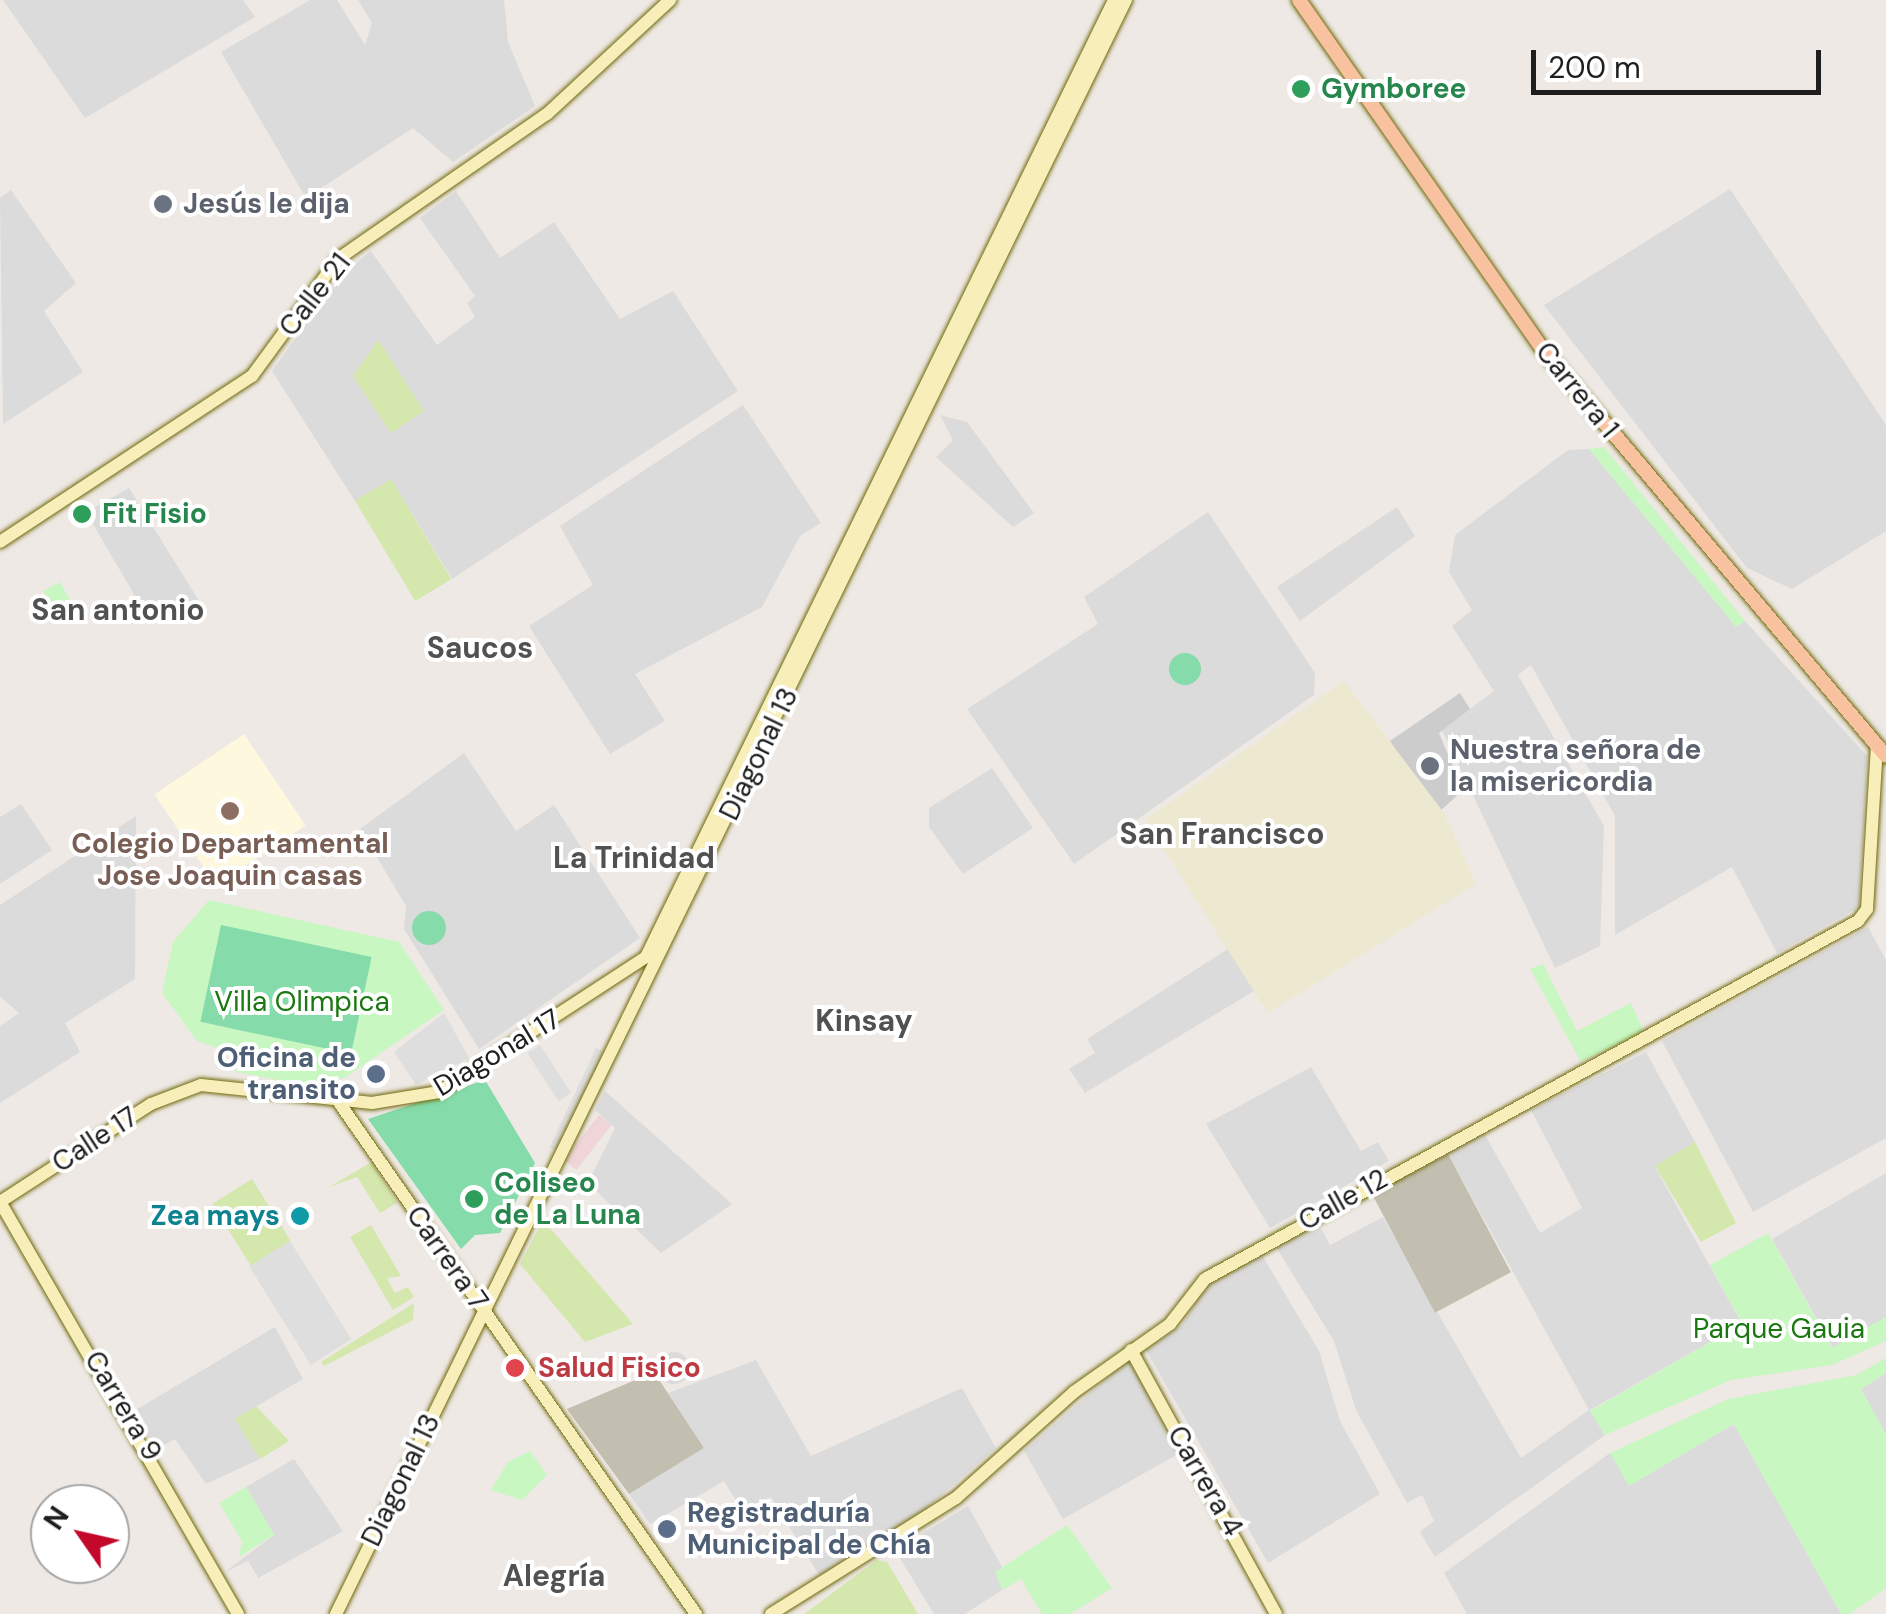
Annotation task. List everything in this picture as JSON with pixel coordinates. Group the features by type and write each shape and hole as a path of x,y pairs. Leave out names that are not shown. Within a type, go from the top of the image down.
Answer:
{"main road":[{"name":"Calle 21","path":"0,542 252,376 338,259 548,114 670,0"},
{"name":"Diagonal 13","path":"613,980 652,946 1114,0"},
{"name":"Diagonal 13","path":"336,1614 1126,0"},
{"name":"Carrera 1","path":"1299,0 1543,350 1881,751"},
{"name":"Calle 12","path":"770,1614 956,1498 1131,1350 1170,1324 1201,1282 1858,921 1868,908 1882,795 1881,751"},
{"path":"613,980 637,984 619,1038"},
{"name":"Diagonal 17","path":"194,1086 372,1103 455,1085 613,980"},
{"name":"Calle 17","path":"0,1202 194,1086"},
{"name":"Carrera 7","path":"335,1099 482,1312 553,1400 696,1614"},
{"name":"Carrera 7","path":"372,1103 362,1115 374,1138 473,1295 491,1294"},
{"name":"Carrera 9","path":"0,1202 238,1614"},
{"name":"Carrera 4","path":"1131,1350 1276,1614"}],"shaded area":[{"path":"3,0 243,0 255,17 85,118"},
{"path":"310,0 337,0 365,45 372,23 358,0 504,0 508,42 535,106 453,162 413,128 306,198 221,52"},
{"path":"1730,189 1886,425 1886,531 1792,589 1747,568 1544,305"},
{"path":"11,190 76,283 44,311 83,372 3,424 0,198"},
{"path":"456,191 500,258 554,222 620,319 673,291 738,391 452,579 391,479 355,501 272,371 341,275 371,251 437,345 475,317 467,303 475,296 420,218"},
{"path":"743,405 821,523 800,536 762,607 635,674 665,721 610,754 529,626 593,585 560,526"},
{"path":"940,415 967,422 1034,513 1013,527 936,457 953,440"},
{"path":"1589,449 1736,626 1745,621 1867,756 1859,907 1777,953 1732,867 1615,935 1615,816 1531,665 1518,675 1604,826 1600,946 1555,968 1442,730 1494,691 1452,626 1472,610 1449,572 1455,535 1568,450"},
{"path":"129,488 201,604 174,617 164,602 145,613 86,512"},
{"path":"1397,507 1415,536 1300,621 1277,587"},
{"path":"1208,512 1315,673 1314,695 1074,864 967,709 1098,624 1084,597"},
{"path":"1344,681 1444,813 1476,884 1268,1013 1145,820"},
{"name":"Nuestra señora de la misericordia","path":"1460,693 1470,709 1439,733 1463,790 1438,813 1390,741"},
{"name":"Colegio Departamental Jose Joaquin casas","path":"244,734 306,825 216,886 154,794"},
{"path":"464,753 516,831 554,805 640,938 479,1049 404,929 406,906 360,829"},
{"path":"992,768 1033,828 963,874 929,827 929,808"},
{"path":"21,804 52,850 0,884 0,817"},
{"path":"136,816 135,979 65,1023 80,1052 0,1103 0,1026 19,1013 0,997 0,905"},
{"path":"1868,927 1886,960 1886,1138 1753,1212 1662,1041"},
{"path":"1228,949 1254,991 1085,1093 1069,1069 1095,1053 1087,1039"},
{"path":"444,1013 469,1058 416,1085 394,1052"},
{"path":"540,1045 571,1093 558,1101 527,1053"},
{"path":"596,1048 609,1054 562,1154 550,1148"},
{"path":"1646,1052 1695,1142 1655,1167 1742,1324 1590,1410 1605,1435 1435,1557 1420,1532 1434,1521 1422,1495 1407,1503 1356,1410 1334,1341 1276,1247 1318,1223 1330,1245 1383,1217 1521,1458 1589,1410 1448,1154 1484,1133 1540,1233 1582,1208 1531,1110"},
{"path":"1311,1067 1361,1151 1378,1142 1389,1161 1270,1228 1206,1124"},
{"path":"605,1091 732,1204 661,1253 588,1183 615,1128 595,1110"},
{"path":"599,1115 612,1125 577,1170 564,1160"},
{"path":"1448,1154 1511,1272 1435,1313 1372,1194"},
{"path":"1886,1173 1886,1317 1833,1348 1772,1239"},
{"path":"290,1241 351,1339 311,1365 249,1266"},
{"path":"1262,1255 1319,1351 1340,1421 1380,1494 1268,1563 1146,1350 1182,1325 1207,1285"},
{"path":"275,1327 303,1379 235,1419 260,1459 206,1484 175,1439 155,1450 134,1411"},
{"path":"674,1352 685,1357 690,1368 685,1379 674,1384 663,1379 658,1368 663,1357"},
{"path":"1129,1359 1180,1453 1063,1519 1024,1451"},
{"path":"756,1360 811,1456 962,1388 996,1448 901,1530 821,1578 771,1497 743,1512 724,1481 650,1524 629,1494 704,1448 668,1393"},
{"path":"654,1372 704,1448 629,1494 567,1409"},
{"path":"1886,1373 1886,1435 1861,1389"},
{"path":"1734,1424 1841,1614 1467,1614 1444,1573 1610,1453 1630,1485"},
{"path":"294,1459 343,1531 258,1578 248,1561 225,1572 274,1535 246,1487"},
{"path":"968,1506 1002,1567 1002,1590 965,1614 934,1614 895,1550"}],"green space":[{"path":"378,340 424,411 391,433 353,376"},
{"path":"1604,447 1745,621 1736,627 1589,449"},
{"path":"391,479 451,579 415,601 355,501"},
{"path":"60,582 78,614 61,624 43,591"},
{"path":"1185,653 1196,658 1201,669 1196,680 1185,685 1174,680 1169,669 1174,658"},
{"name":"Villa Olimpica","path":"209,900 399,942 444,1010 344,1078 300,1084 236,1072 236,1054 197,1041 162,993 173,942"},
{"path":"429,911 441,916 446,928 441,940 429,945 417,940 412,928 417,916"},
{"path":"221,925 372,957 351,1054 200,1022"},
{"path":"1543,964 1577,1031 1631,1003 1644,1032 1581,1062 1530,969"},
{"path":"485,1080 535,1163 500,1233 475,1235 461,1249 368,1119"},
{"path":"1695,1142 1736,1223 1701,1242 1655,1166"},
{"path":"372,1162 397,1203 380,1213 357,1177 329,1187"},
{"path":"252,1179 291,1241 251,1266 212,1204"},
{"path":"543,1220 633,1324 585,1342 520,1264"},
{"path":"371,1225 401,1276 387,1278 395,1293 408,1287 414,1297 393,1310 350,1237"},
{"name":"Parque Gauia","path":"1768,1233 1832,1348 1886,1317 1886,1341 1832,1365 1731,1380 1605,1435 1590,1411 1742,1324 1710,1265"},
{"path":"414,1303 413,1320 324,1366 321,1362"},
{"path":"1886,1358 1886,1373 1861,1389 1886,1435 1886,1588 1850,1614 1841,1614 1734,1424 1629,1486 1610,1453 1728,1399 1856,1375"},
{"path":"256,1406 289,1441 260,1459 235,1419"},
{"path":"530,1451 547,1475 522,1500 491,1490 508,1462"},
{"path":"246,1487 274,1535 239,1557 242,1541 219,1503"},
{"path":"1067,1525 1112,1588 1070,1614 1042,1614 1021,1579 1002,1590 995,1572"},
{"path":"877,1560 887,1562 918,1614 804,1614"}],"place":[{"name":"Gymboree","path":"1301,89"},
{"name":"Jesús le dija","path":"163,204"},
{"name":"Fit Fisio","path":"82,514"},
{"name":"Nuestra señora de la misericordia","path":"1430,766"},
{"name":"Colegio Departamental Jose Joaquin casas","path":"230,811"},
{"name":"Oficina de transito","path":"376,1074"},
{"name":"Coliseo de La Luna","path":"474,1199"},
{"name":"Zea mays","path":"300,1216"},
{"name":"Salud Fisico","path":"515,1368"},
{"name":"Registraduría Municipal de Chía","path":"667,1529"}],"district":[{"name":"San antonio","path":"118,610"},
{"name":"Saucos","path":"480,648"},
{"name":"San Francisco","path":"1222,834"},
{"name":"La Trinidad","path":"634,858"},
{"name":"Kinsay","path":"864,1021"},
{"name":"Alegría","path":"554,1576"}]}
